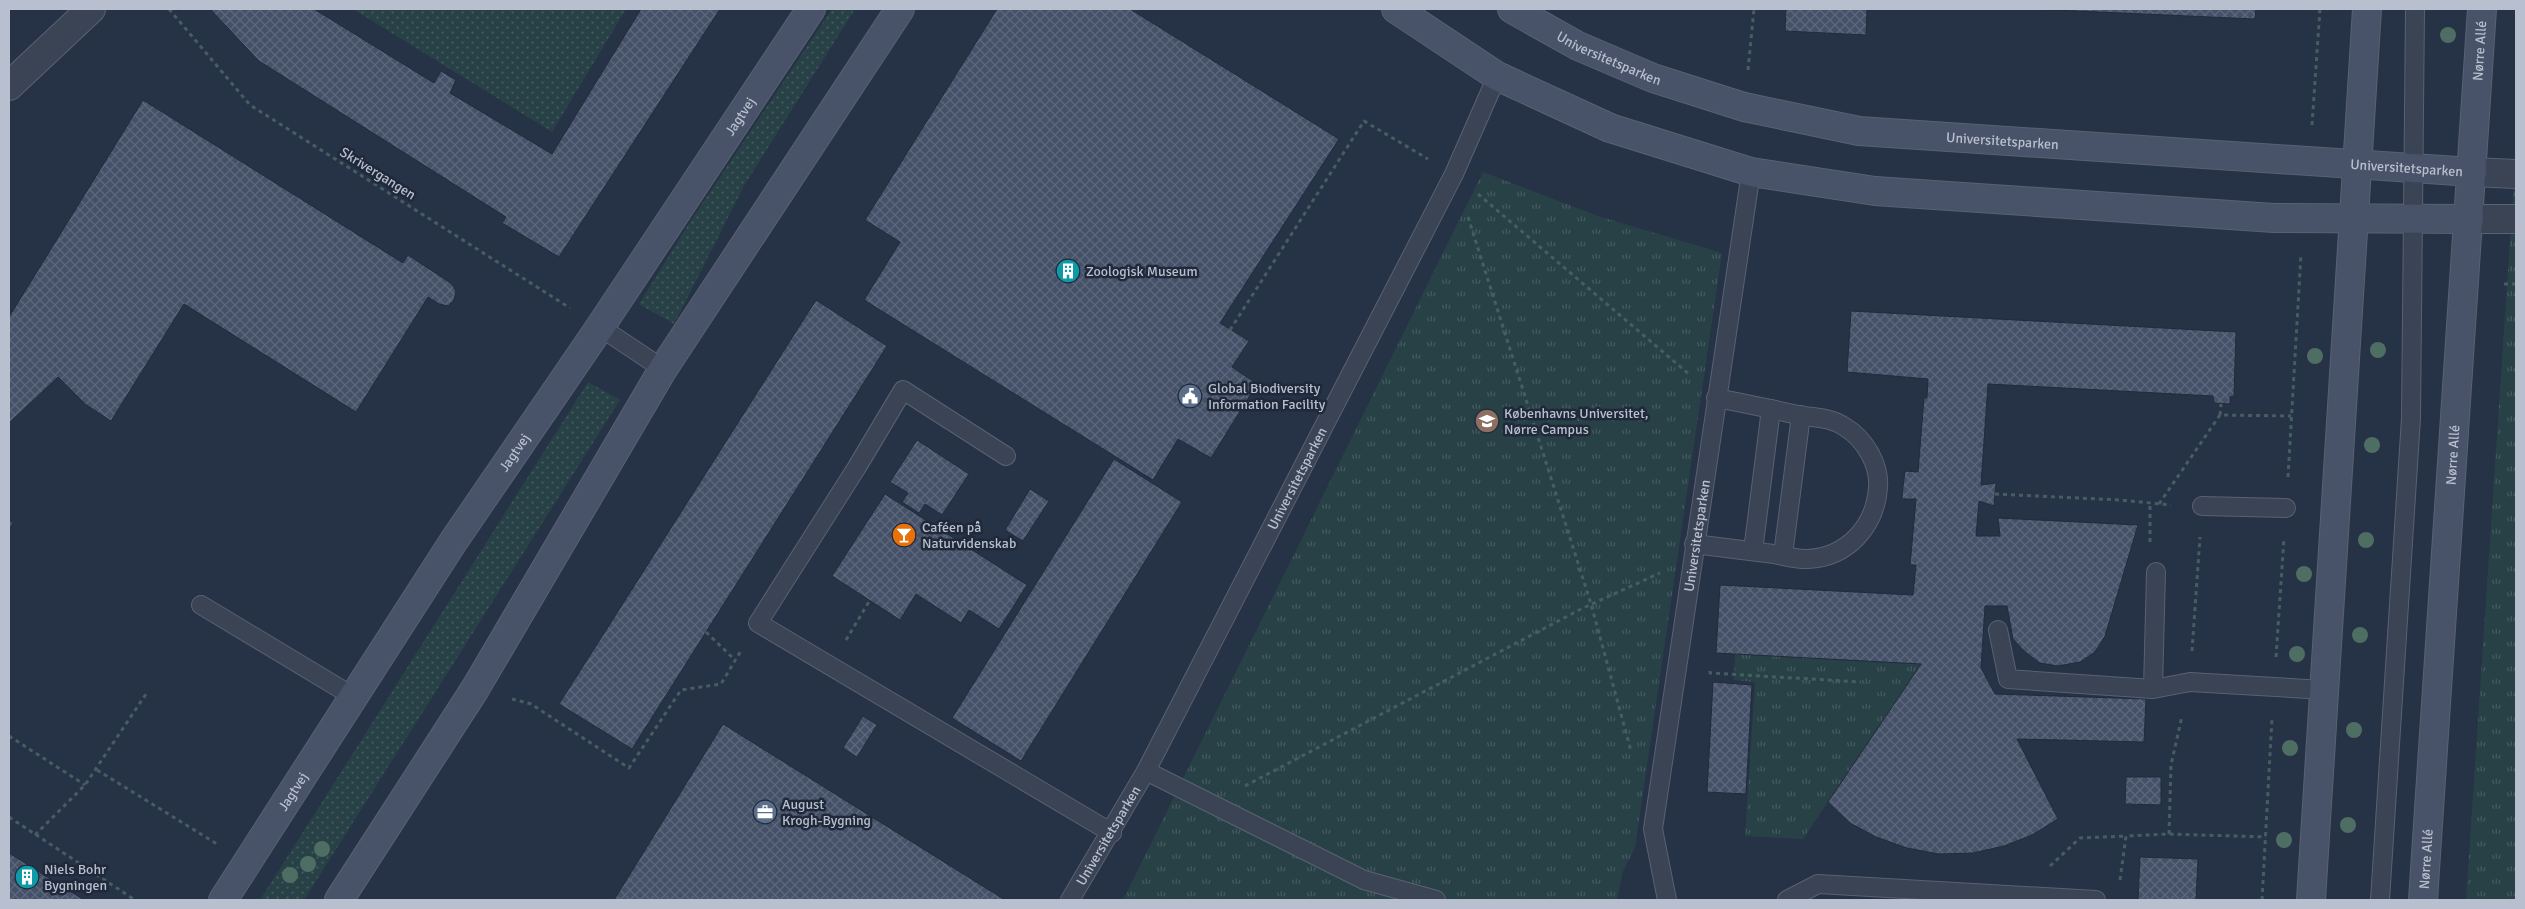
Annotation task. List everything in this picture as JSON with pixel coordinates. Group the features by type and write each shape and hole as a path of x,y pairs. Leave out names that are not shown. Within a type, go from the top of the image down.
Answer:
{"street":[{"path":"9,86 92,9"},
{"name":"Jagtvej","path":"223,900 453,542 600,327 811,9"},
{"path":"339,900 475,689 663,369 900,9"},
{"path":"1396,9 1497,76 1610,128 1751,172 1875,191 2265,218 2516,220"},
{"name":"Universitetsparken","path":"1512,9 1578,46 1653,78 1744,107 1860,131 2308,162 2516,174"},
{"path":"2311,900 2367,9"},
{"name":"Nørre Allé","path":"2423,900 2482,9"}],"lane":[{"path":"2380,900 2410,435 2414,9"},
{"name":"Universitetsparken","path":"1070,900 1112,832 1146,771 1454,174 1497,76"},
{"name":"Universitetsparken","path":"1668,900 1653,829 1751,172"},
{"path":"600,327 663,369"},
{"path":"1006,456 903,390 857,468 758,623 1112,832"},
{"path":"1693,551 1753,551 1806,559 1829,556 1849,545 1865,528 1875,508 1878,485 1874,463 1863,442 1846,427 1832,420 1716,398"},
{"path":"1753,551 1771,409"},
{"path":"1784,555 1801,415"},
{"path":"2202,506 2286,508"},
{"path":"2153,689 2156,572"},
{"path":"201,605 354,696"},
{"path":"1998,630 2008,679 2153,689 2190,682 2324,690"},
{"name":"Universitetsparken","path":"1146,771 1364,880 1436,900"},
{"path":"1787,900 1818,884 2096,900"}],"path":[{"name":"Skrivergangen","path":"169,9 250,105 600,327"},
{"path":"1744,107 1754,9"},
{"path":"2308,162 2320,9"},
{"path":"1230,330 1364,122 1454,174 1716,398"},
{"path":"1454,174 1591,604 1632,755"},
{"path":"2262,900 2304,218"},
{"path":"2504,284 2516,284"},
{"path":"2159,504 2220,415 2221,404"},
{"path":"2220,415 2291,416"},
{"path":"1995,494 2202,506 2190,682 2171,765 2169,834"},
{"path":"2150,503 2150,564 2156,572"},
{"path":"1211,804 1693,551"},
{"path":"831,666 870,600"},
{"path":"475,689 531,704 629,768 681,690 720,684 758,623"},
{"path":"706,632 735,660"},
{"path":"1710,666 1710,673 1862,682"},
{"path":"35,835 85,785 146,694"},
{"path":"9,736 85,785"},
{"path":"96,770 247,863"},
{"path":"9,817 135,900"},
{"path":"2019,895 2080,838 2169,834 2266,837"},
{"path":"2120,882 2126,836"}],"green space":[{"path":"353,9 626,9 552,132"},
{"path":"832,9 855,9 744,186 674,324 639,304 690,222"},
{"path":"2516,150 2516,900 2466,900"},
{"path":"1483,172 1598,216 1722,253 1635,848 1623,871 1617,900 1123,900"},
{"path":"588,382 620,400 304,900 260,900"},
{"path":"1735,654 1921,664 1803,839 1745,836 1755,682 1734,680"}],"building":[{"path":"210,9 314,9 434,83 441,71 456,80 450,93 552,154 641,9 720,9 559,257 502,223 506,217 259,61"},
{"name":"Zoologisk Museum","path":"997,9 1130,9 1339,139 1220,323 1249,341 1232,367 1257,384 1211,458 1178,439 1153,480 864,300 900,242 865,220"},
{"path":"1786,9 1867,9 1866,35 1785,31"},
{"path":"2032,9 2256,9 2255,19"},
{"path":"143,100 403,263 408,255 452,284 456,291 454,300 448,306 439,304 428,297 356,412 184,304 111,421 85,404 58,377 9,423 9,317"},
{"path":"816,300 887,346 632,749 559,704"},
{"path":"1851,311 2236,332 2234,396 2230,397 2230,404 2214,403 2213,396 1988,384 1981,485 1996,483 1994,506 1979,501 1976,536 2000,536 1998,518 2138,525 2105,636 2095,652 2080,662 2058,666 2040,663 2024,651 2013,639 2007,606 1985,606 1981,668 1995,694 2146,699 2144,742 2017,739 2058,819 2032,835 2004,846 1973,853 1939,854 1907,848 1876,837 1850,823 1828,802 1921,664 1716,653 1720,585 1913,595 1916,565 1910,565 1916,499 1902,499 1905,471 1918,472 1924,398 1927,398 1928,379 1847,372"},
{"path":"917,440 969,474 942,515 925,504 919,513 902,502 908,493 890,482"},
{"path":"1114,459 1182,502 1021,761 952,718"},
{"path":"1030,489 1049,501 1023,541 1005,530"},
{"name":"Caféen på Naturvidenskab","path":"885,494 1027,585 999,629 969,610 961,623 916,594 900,620 832,576"},
{"path":"9,520 13,523 9,530"},
{"path":"1713,682 1752,685 1746,794 1707,792"},
{"path":"863,716 877,725 857,757 843,748"},
{"name":"August Krogh-Bygning","path":"723,724 1005,900 614,900"},
{"path":"2126,777 2161,777 2161,805 2125,804"},
{"name":"Niels Bohr Bygningen","path":"9,853 84,900 9,900"},
{"path":"2140,857 2198,859 2196,900 2138,900"}],"place":[{"name":"Zoologisk Museum","path":"1068,271"},
{"name":"Global Biodiversity Information Facility","path":"1190,396"},
{"name":"Københavns Universitet, Nørre Campus","path":"1487,421"},
{"name":"Caféen på Naturvidenskab","path":"904,535"},
{"name":"August Krogh-Bygning","path":"765,812"},
{"name":"Niels Bohr Bygningen","path":"27,877"}]}
